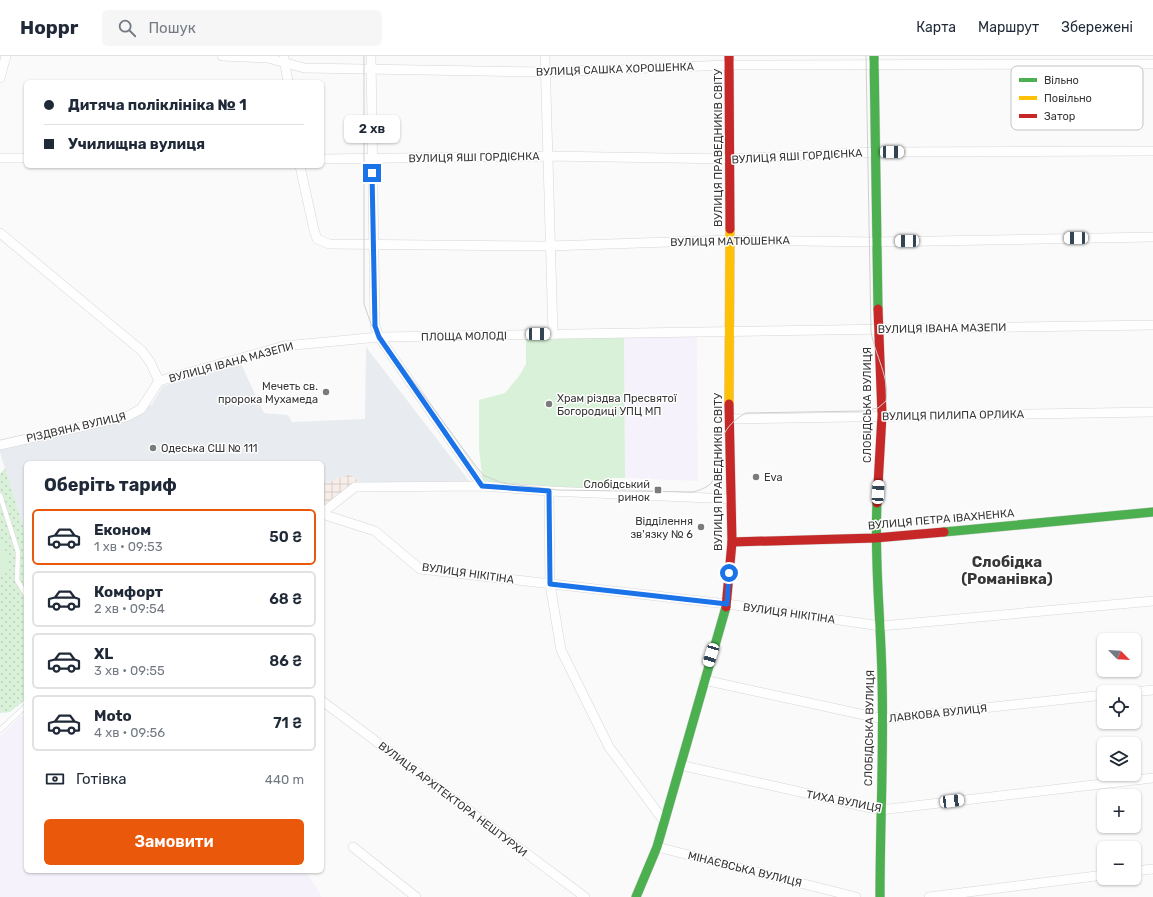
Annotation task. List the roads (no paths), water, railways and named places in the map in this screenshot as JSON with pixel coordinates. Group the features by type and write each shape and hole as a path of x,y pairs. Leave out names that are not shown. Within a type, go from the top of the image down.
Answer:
{"main road":[{"name":"СЛОБІДСЬКА ВУЛИЦЯ","path":"874,60 876,242 882,416 875,538 881,626 883,718 880,810 880,897"},
{"name":"ВУЛИЦЯ ПРАВЕДНИКІВ СВІТУ","path":"636,897 657,846 727,604 732,542 729,419 729,61"},
{"name":"ВУЛИЦЯ ПЕТРА ІВАХНЕНКА","path":"732,542 875,538 1153,512"}],"street":[{"path":"0,78 6,56"},
{"name":"ВУЛИЦЯ САШКА ХОРОШЕНКА","path":"222,56 284,60 304,68 545,72 729,61 874,60 1153,64"},
{"path":"371,56 375,326 379,337 482,486"},
{"path":"545,56 553,334"},
{"path":"284,60 288,80"},
{"name":"ВУЛИЦЯ ЯШІ ГОРДІЄНКА","path":"324,159 547,156 730,159 876,152 1153,151"},
{"path":"0,158 24,158"},
{"name":"ВУЛИЦЯ МАТЮШЕНКА","path":"300,168 317,239 329,244 550,246 730,240 876,242 1153,237"},
{"name":"ВУЛИЦЯ ІВАНА МАЗЕПИ","path":"0,233 142,351 150,362 159,381 284,346 379,337"},
{"name":"ВУЛИЦЯ ІВАНА МАЗЕПИ","path":"730,331 1153,325"},
{"name":"ПЛОЩА МОЛОДІ","path":"379,337 730,331"},
{"name":"РІЗДВЯНА ВУЛИЦЯ","path":"0,445 128,416 141,410 159,381"},
{"name":"ВУЛИЦЯ ПИЛИПА ОРЛИКА","path":"729,419 1153,412"},
{"path":"324,512 355,487 482,486 549,491 731,498"},
{"path":"549,491 550,584 561,650 609,747 664,821"},
{"name":"ВУЛИЦЯ НІКІТІНА","path":"324,515 375,531 420,569 727,604 881,626 1153,601"},
{"name":"ЛАВКОВА ВУЛИЦЯ","path":"704,680 883,718 1097,696"},
{"path":"1141,691 1153,690"},
{"name":"ВУЛИЦЯ АРХІТЕКТОРА НЕШТУРХИ","path":"324,702 585,897"},
{"name":"ТИХА ВУЛИЦЯ","path":"680,765 880,810 1153,778"},
{"name":"МІНАЄВСЬКА ВУЛИЦЯ","path":"657,846 856,897"},
{"path":"354,847 416,897"},
{"path":"1141,870 1153,869"},
{"path":"929,897 1097,876"}],"lane":[{"path":"0,495 18,552 17,580 24,592"},
{"path":"0,730 24,708"}],"tram line":[{"path":"364,56 364,304 371,324 475,465 483,475 502,483 558,490 693,492 701,490 712,482 723,436 732,423 746,413 862,411 878,408 886,401 886,384 871,332 866,56"}],"place":[{"name":"Мечеть св. пророка Мухамеда","path":"326,392"},
{"name":"Храм різдва Пресвятої Богородиці УПЦ МП","path":"549,404"},
{"name":"Одеська СШ № 111","path":"153,448"},
{"name":"Eva","path":"756,477"},
{"name":"Слобідський ринок","path":"658,490"},
{"name":"Відділення зв'язку № 6","path":"701,527"}],"district":[{"name":"Слобідка (Романівка)","path":"1007,570"}]}
